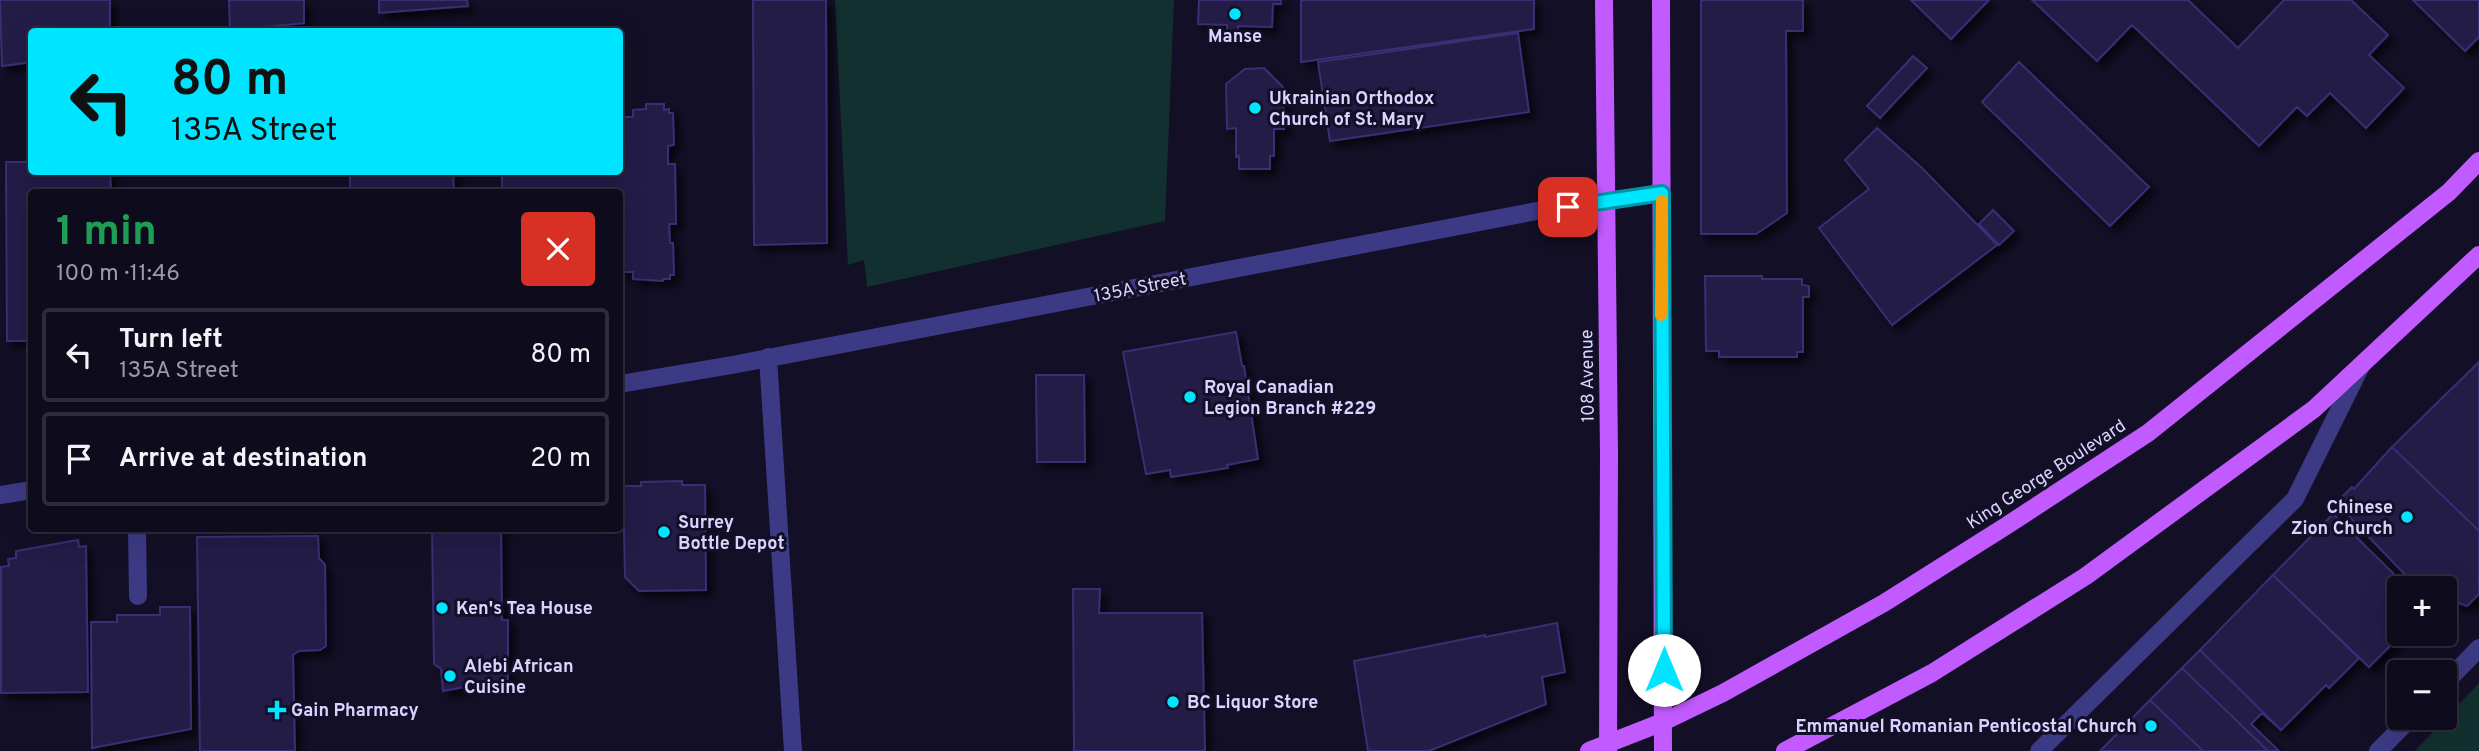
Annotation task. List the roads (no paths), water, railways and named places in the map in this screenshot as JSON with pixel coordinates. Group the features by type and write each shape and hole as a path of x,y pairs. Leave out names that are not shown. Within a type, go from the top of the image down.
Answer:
{"main road":[{"name":"108 Avenue","path":"1604,0 1609,747"},
{"path":"1661,0 1663,751"},
{"name":"King George Boulevard","path":"1589,751 1609,747 1723,693 1749,676 1884,603 2148,433 2438,200 2479,161"},
{"path":"1785,751 1932,673 2086,576 2314,409 2479,256"}],"street":[{"name":"135A Street","path":"623,383 1542,210 1662,193"},
{"path":"768,357 793,751"},
{"path":"2039,751 2295,499 2361,365"},
{"path":"0,495 28,491"},
{"path":"136,532 138,596"},
{"path":"2457,671 2479,648"},
{"path":"2378,751 2399,730"}],"place":[{"name":"Manse","path":"1235,14"},
{"name":"Ukrainian Orthodox Church of St. Mary","path":"1255,108"},
{"name":"Royal Canadian Legion Branch #229","path":"1190,397"},
{"name":"Chinese Zion Church","path":"2407,517"},
{"name":"Surrey Bottle Depot","path":"664,532"},
{"name":"Ken's Tea House","path":"442,608"},
{"name":"Alebi African Cuisine","path":"450,676"},
{"name":"BC Liquor Store","path":"1173,702"},
{"name":"Gain Pharmacy","path":"277,710"},
{"name":"Emmanuel Romanian Penticostal Church","path":"2151,726"}]}
